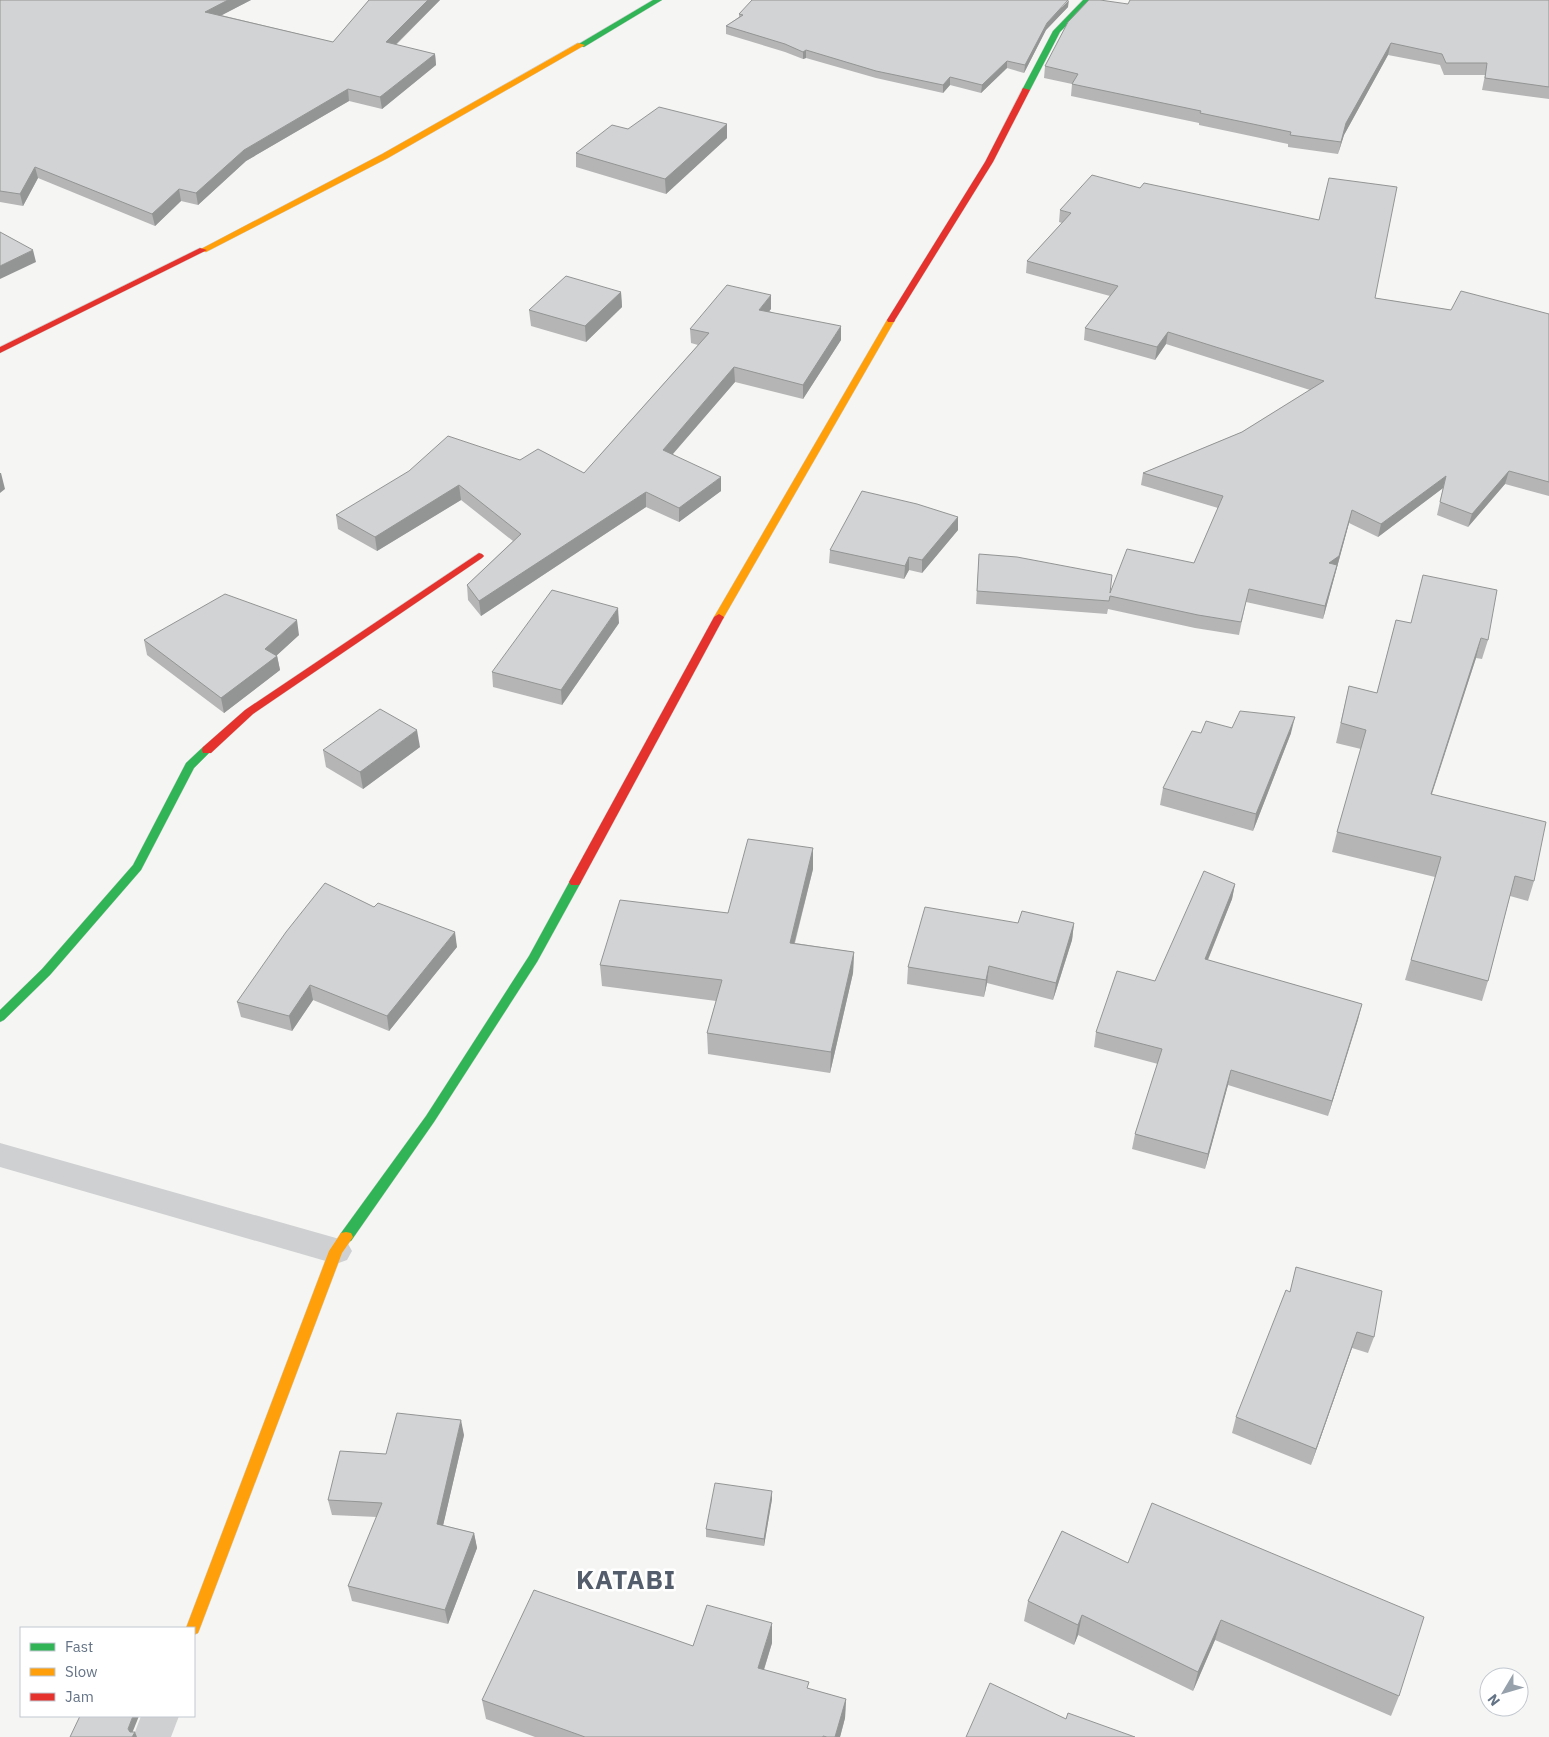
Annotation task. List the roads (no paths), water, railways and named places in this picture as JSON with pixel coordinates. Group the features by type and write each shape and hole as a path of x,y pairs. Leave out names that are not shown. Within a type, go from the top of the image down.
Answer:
{"street":[{"path":"0,350 299,202 472,108 658,0"},
{"path":"193,1627 336,1251 430,1120 533,959 703,646 835,414 914,281 989,162 1057,31 1087,0"},
{"path":"0,1018 46,972 137,868 190,766 249,712 479,556"},
{"path":"0,1155 336,1251"},
{"path":"152,1737 160,1717"}],"district":[{"name":"KATABI","path":"626,1580"}]}
